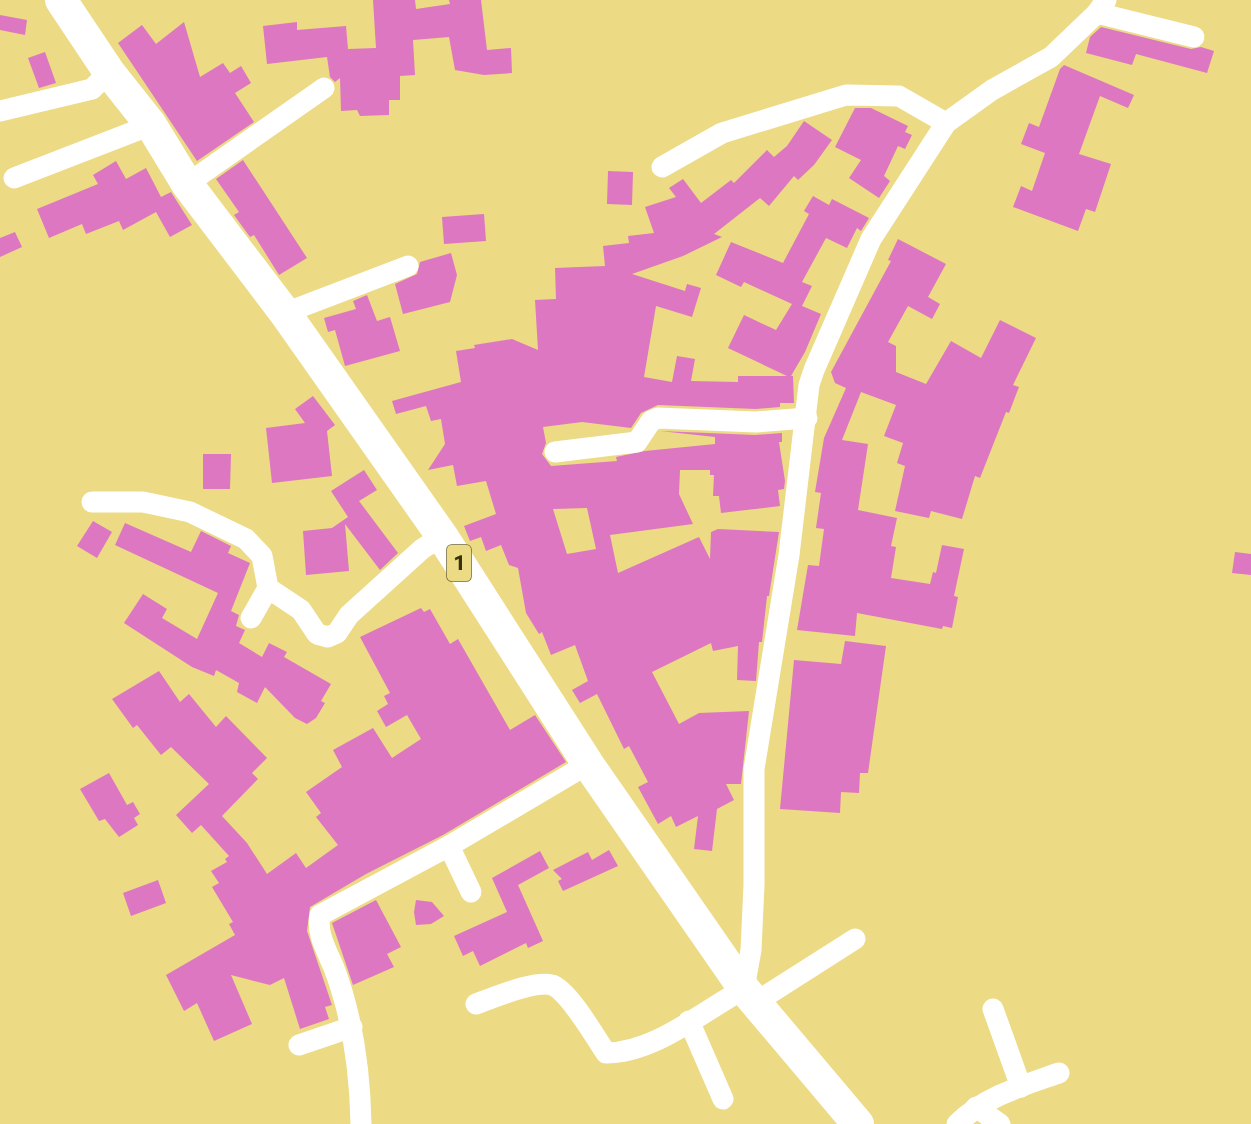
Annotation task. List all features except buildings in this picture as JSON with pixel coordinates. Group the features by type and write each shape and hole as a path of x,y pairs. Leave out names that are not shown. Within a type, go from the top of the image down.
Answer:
{"highway":[{"name":"1","path":"64,1 109,72 151,125 187,184 285,313 442,537 588,764 750,996 858,1124"}],"street":[{"path":"750,996 754,768 789,555 807,418 809,385 813,370 871,239 946,123 992,90 1051,57 1101,7 1194,37"},
{"path":"0,111 92,89 109,72"},
{"path":"187,184 324,88"},
{"path":"662,167 722,133 846,95 899,96 946,123"},
{"path":"14,178 151,125"},
{"path":"285,313 408,266"},
{"path":"555,452 637,442 651,421 658,418 756,422 807,418"},
{"path":"92,502 143,502 190,512 246,539 262,556 268,588 251,618"},
{"path":"268,588 301,610 317,634 327,637 337,633 349,615 422,549 442,537"},
{"path":"361,1124 360,1086 352,1027 340,985 318,926 320,915 449,846 588,764"},
{"path":"449,846 471,892"},
{"path":"476,1004 531,986 551,985 564,993 606,1053 623,1053 689,1021 750,996 855,939"},
{"path":"993,1009 1021,1087"},
{"path":"689,1021 723,1099"},
{"path":"299,1045 352,1027"},
{"path":"957,1124 976,1107 1059,1073"},
{"path":"976,1107 1000,1124"}]}
